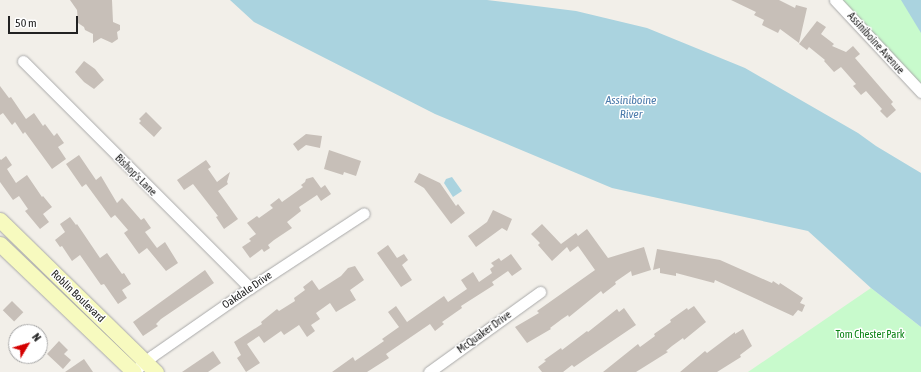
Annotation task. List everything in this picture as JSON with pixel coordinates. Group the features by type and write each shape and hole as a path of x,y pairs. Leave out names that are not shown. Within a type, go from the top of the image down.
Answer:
{"main road":[{"name":"Roblin Boulevard","path":"0,220 150,367"},
{"name":"Roblin Boulevard","path":"0,244 133,372"}],"street":[{"name":"Assiniboine Avenue","path":"835,0 918,89"},
{"name":"Bishop's Lane","path":"23,61 35,75 250,288"},
{"name":"Oakdale Drive","path":"133,372 150,367 250,288 364,213"},
{"name":"McQuaker Drive","path":"429,372 540,292"}],"green space":[{"path":"835,0 921,0 921,92"},
{"name":"Tom Chester Park","path":"871,288 921,327 921,372 748,372"}],"water":[{"name":"Assiniboine River","path":"230,0 487,0 576,11 647,28 745,68 858,133 876,146 921,173 921,327 871,288 808,231 612,188 435,114 254,22"},
{"path":"901,0 921,0 921,33"},
{"path":"452,177 462,191 453,197 444,183 446,179"}],"building":[{"path":"70,0 112,0 113,22 120,25 120,30 117,32 118,39 112,43 101,38 93,43 93,34 85,30 84,27 78,23 77,10"},
{"path":"731,0 779,0 795,8 796,5 807,8 799,43 780,29 778,33 762,25 764,20 754,15 756,12"},
{"path":"817,21 826,27 821,34 834,44 832,46 846,52 853,46 860,54 855,58 893,102 891,104 896,110 887,118 880,111 882,109 866,91 861,95 853,86 856,84 841,67 834,72 824,61 825,60 809,47 807,50 799,44"},
{"path":"84,61 95,69 104,80 94,89 84,82 75,72"},
{"path":"0,86 9,98 11,97 26,119 34,113 43,126 45,124 54,136 57,133 64,143 58,147 66,159 52,169 25,132 23,134 15,122 12,125 3,113 0,115"},
{"path":"146,112 162,128 154,137 139,123 141,121 139,119"},
{"path":"306,134 322,136 320,148 306,145 298,151 293,144"},
{"path":"329,150 361,161 356,176 344,172 343,175 324,169"},
{"path":"79,155 96,180 101,176 117,203 122,198 141,220 144,218 151,228 145,232 157,248 165,242 178,263 166,271 147,248 139,254 124,233 128,230 115,215 111,218 86,184 82,187 66,164"},
{"path":"6,156 12,165 7,169 16,183 27,175 42,197 43,196 52,207 43,214 49,222 40,229 25,211 28,209 19,196 13,200 0,182 0,159 1,160"},
{"path":"206,160 211,167 208,169 217,182 230,172 227,182 228,184 218,191 238,219 224,229 216,217 218,216 193,184 184,190 177,180"},
{"path":"419,173 440,183 456,206 458,204 465,213 451,224 424,188 414,182"},
{"path":"313,177 321,188 325,185 331,194 321,201 317,195 299,207 301,211 287,222 292,228 268,245 270,248 264,252 262,249 250,258 242,247 251,241 249,239 256,234 247,223 257,216 259,218 273,208 270,205 279,198 282,202 303,187 301,185 306,179"},
{"path":"493,210 512,219 507,231 502,228 476,247 468,236 487,222"},
{"path":"70,217 76,225 77,224 100,258 107,253 131,284 122,290 127,298 118,304 104,284 101,285 80,255 72,261 62,246 60,247 55,240 65,232 60,224"},
{"path":"542,224 561,244 576,233 578,236 587,229 608,258 644,247 651,270 632,276 631,271 615,282 616,284 603,294 601,291 569,317 568,315 550,328 551,329 527,343 515,327 539,313 537,311 595,270 578,246 570,252 567,247 552,261 538,245 540,243 531,234"},
{"path":"388,245 397,258 404,254 408,260 402,265 412,280 401,287 377,253"},
{"path":"657,249 720,260 772,283 773,281 779,285 780,283 803,298 800,303 805,305 802,312 798,310 793,316 715,280 714,283 676,273 676,276 660,273 660,268 653,270"},
{"path":"511,254 522,269 512,276 508,271 492,282 494,285 461,306 462,308 442,322 444,324 435,331 430,324 386,354 389,358 367,372 332,372 353,357 355,361 384,341 382,339 399,327 388,312 396,306 407,322 444,296 448,302 467,289 461,280 473,272 479,282 492,273 490,269 494,266 491,263 499,258 501,261"},
{"path":"355,266 364,280 350,290 356,300 336,312 330,303 316,313 320,319 311,325 315,331 307,337 299,325 284,335 281,331 264,343 259,336 247,344 260,363 246,372 237,358 241,355 234,342 262,324 261,322 277,309 279,311 295,301 294,298 305,290 303,287 312,280 319,290 341,276 348,268"},
{"path":"205,270 214,283 161,319 156,324 158,326 143,336 133,322"},
{"path":"12,301 23,312 14,322 3,310"},
{"path":"694,306 706,322 684,340 683,338 666,351 668,352 636,372 603,372 638,344 640,347 655,336 654,334 671,322 670,320 687,308 688,310"},
{"path":"624,308 636,325 574,367 572,365 563,372 542,372 538,367 546,361 544,360 561,348 562,350 587,331 588,332 617,309 619,312"},
{"path":"743,329 752,346 740,355 741,357 717,372 680,372 705,351 707,353 735,332 735,334"},
{"path":"59,341 68,350 64,354 71,360 63,369 48,355 48,353"},
{"path":"213,351 221,363 208,372 182,372"},
{"path":"84,359 93,372 65,372"}]}
